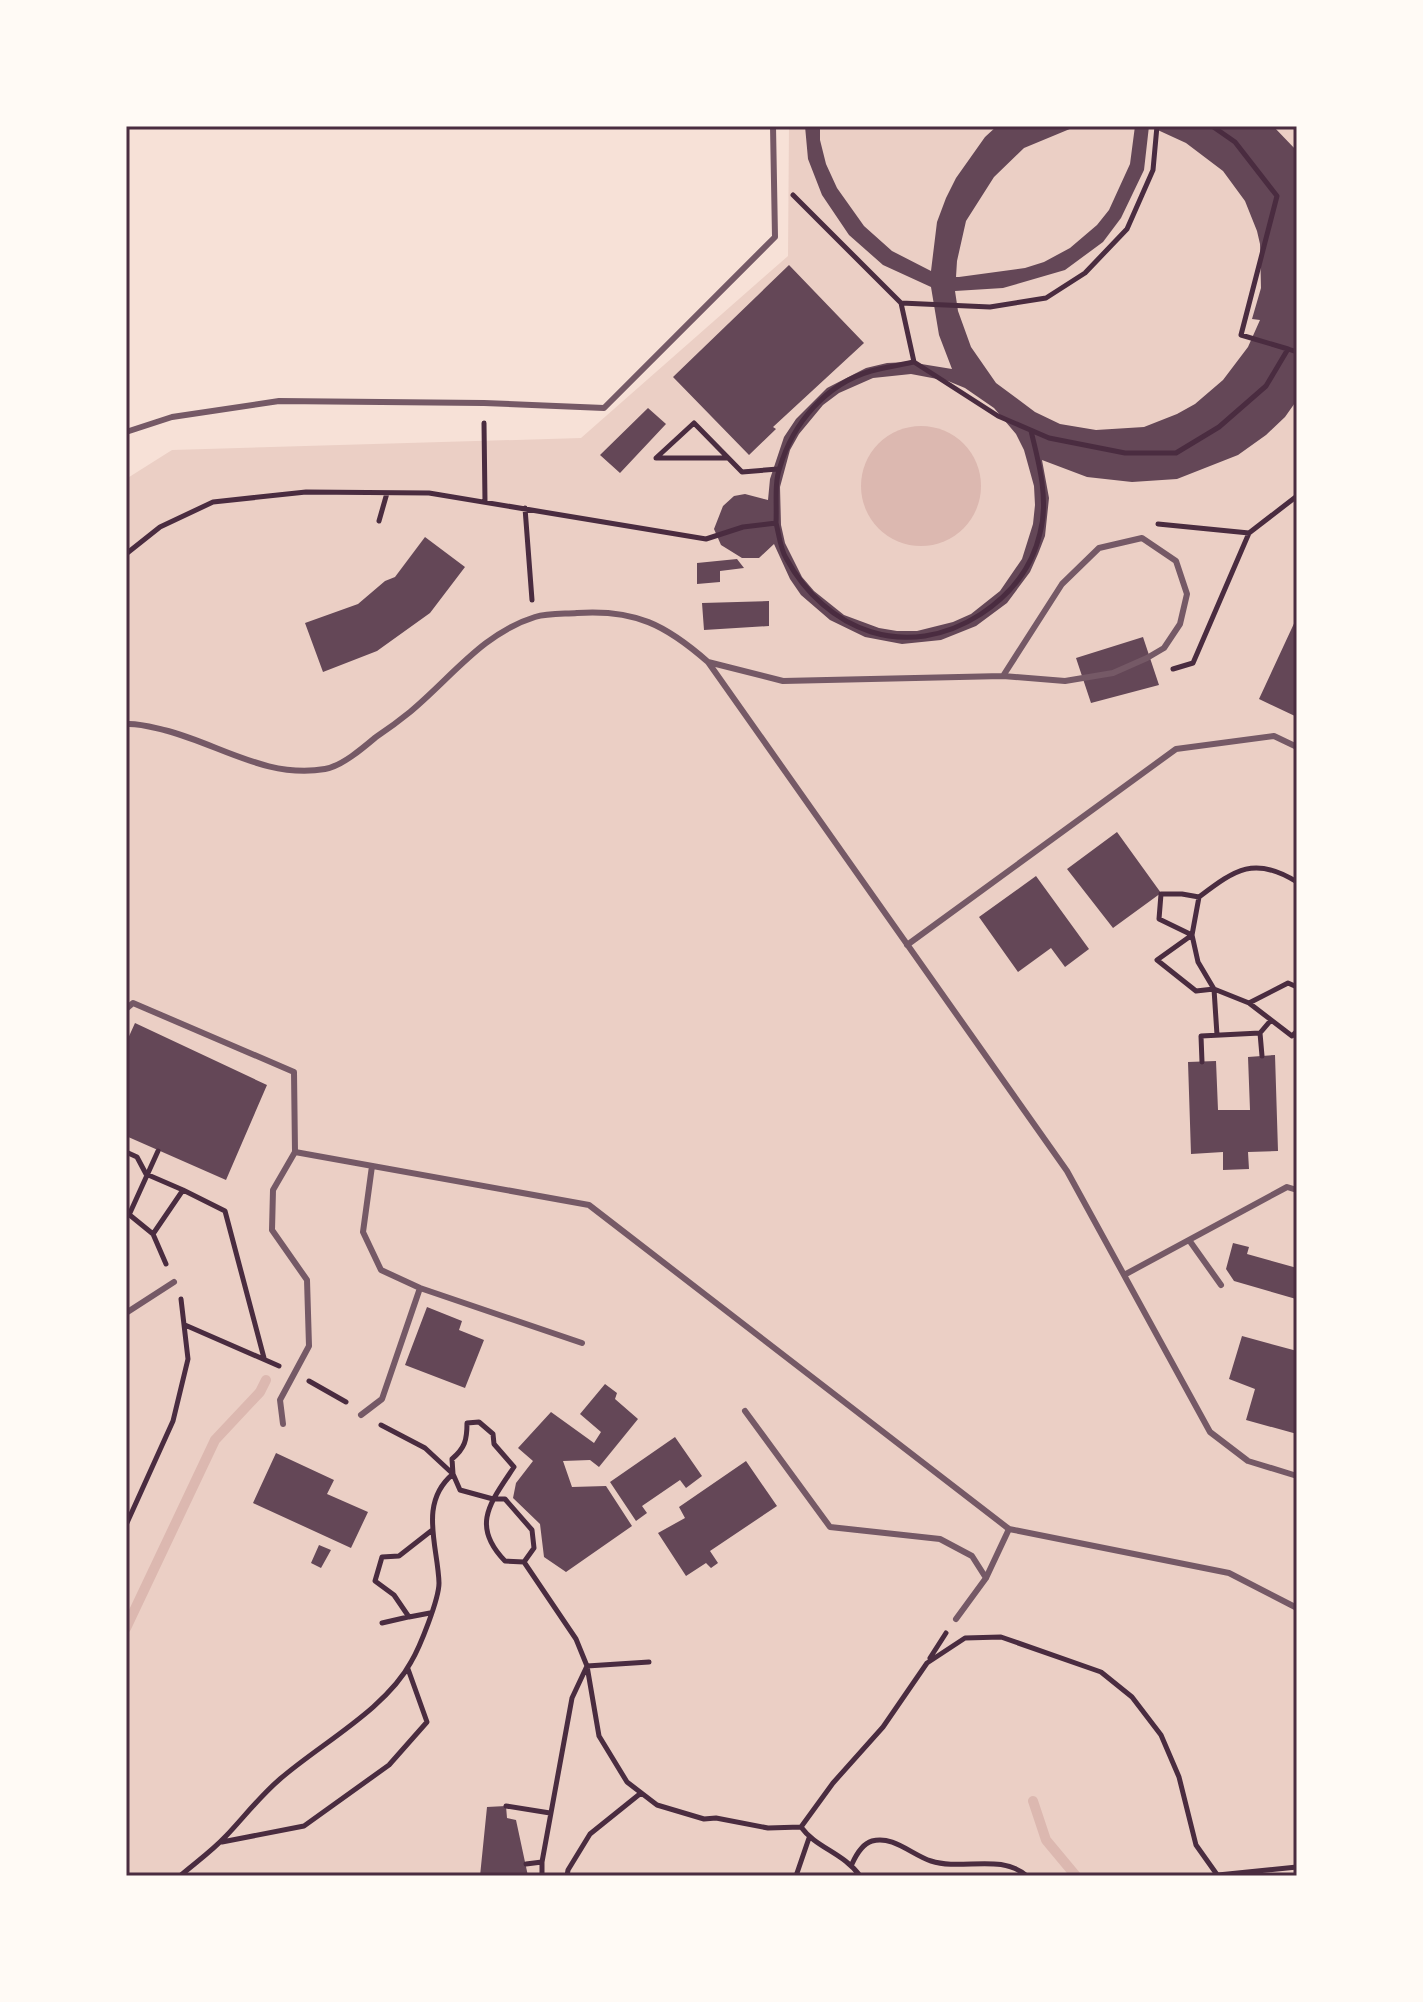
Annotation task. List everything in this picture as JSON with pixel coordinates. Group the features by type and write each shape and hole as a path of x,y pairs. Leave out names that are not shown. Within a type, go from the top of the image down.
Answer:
{"lane":[{"path":"126,432 172,417 279,401 484,403 604,408 775,237 773,126"},
{"path":"708,662 783,681 1003,676 1065,681 1113,673 1164,648 1180,624 1187,594 1176,561 1142,538 1099,548 1062,584 1003,676"},
{"path":"126,724 195,738 239,758 285,771 328,769 411,711 499,633 537,616 594,612 633,615 679,636 708,662 1067,1171 1210,1432 1248,1461 1297,1476"},
{"path":"907,945 1176,749 1274,736 1297,747"},
{"path":"126,1009 133,1003 294,1072 295,1152 273,1190 272,1230 307,1280 309,1346 280,1400 283,1424"},
{"path":"295,1152 589,1205 1009,1529 1229,1573 1297,1608"},
{"path":"372,1166 363,1232 381,1270 420,1288 582,1343"},
{"path":"1124,1275 1287,1187 1297,1190"},
{"path":"1189,1240 1221,1285"},
{"path":"126,1313 174,1282"},
{"path":"361,1415 382,1399 420,1288"},
{"path":"745,1411 830,1527 940,1539 972,1556 986,1578"},
{"path":"956,1619 986,1578 1009,1529"}],"path":[{"path":"901,303 990,307 1046,298 1085,273 1127,229 1153,170 1157,126"},
{"path":"1212,126 1235,142 1277,196 1241,335 1297,352"},
{"path":"791,194 901,303 914,362"},
{"path":"1031,431 1043,496 1041,532 1027,569 1001,601 968,623 931,637 892,638 851,626 824,608 801,582 784,555 776,523 778,469 792,437 809,409 843,384 870,371 914,362 998,416 1049,438 1125,453 1176,453 1219,427 1266,386 1288,349"},
{"path":"484,403 485,502"},
{"path":"728,458 656,458 694,423 742,472 778,469"},
{"path":"126,554 160,527 213,502 306,492 429,493 706,539 743,527 776,523"},
{"path":"379,521 387,493"},
{"path":"1163,672 1193,663 1249,533 1297,496"},
{"path":"525,508 531,596 537,616"},
{"path":"1217,1035 1214,989 1198,962 1192,935 1199,897 1231,874 1256,866 1297,882"},
{"path":"1192,935 1159,919 1161,894 1199,897"},
{"path":"1192,935 1157,960 1196,991 1214,989 1249,1003 1292,1036 1297,1031"},
{"path":"1249,1003 1288,983 1297,987"},
{"path":"1262,1056 1260,1033 1271,1020"},
{"path":"1202,1062 1201,1036 1260,1033"},
{"path":"126,1525 173,1421 188,1359 183,1303 153,1234 127,1214 158,1151"},
{"path":"126,1152 137,1157 146,1174 225,1211 265,1359 185,1325"},
{"path":"153,1234 183,1190"},
{"path":"337,1395 361,1415 425,1448 453,1474"},
{"path":"524,1562 505,1561 490,1546 486,1518 493,1499 514,1467 494,1444 493,1434 479,1422 467,1423 467,1441 452,1459 453,1474 460,1490 493,1499 505,1499 532,1530 534,1548 524,1562"},
{"path":"180,1876 219,1843 281,1778 390,1691 407,1668 426,1629 439,1585 431,1531 434,1509 444,1482 453,1474"},
{"path":"409,1617 394,1595 375,1581 382,1557 399,1556 431,1531"},
{"path":"524,1562 576,1639 587,1666 599,1736 627,1782 657,1805 704,1819 716,1818 768,1828 801,1827"},
{"path":"382,1623 430,1613"},
{"path":"801,1827 833,1783 883,1727 956,1619"},
{"path":"927,1663 965,1638 1001,1637 1101,1672 1132,1697 1161,1735 1179,1777 1196,1845 1218,1876 1297,1867"},
{"path":"587,1666 649,1662"},
{"path":"542,1876 550,1813 572,1698 587,1666"},
{"path":"219,1843 304,1826 389,1765 427,1722 407,1668"},
{"path":"567,1876 590,1834 641,1793"},
{"path":"506,1806 550,1813"},
{"path":"801,1827 809,1838 852,1864 860,1876"},
{"path":"796,1876 809,1838"},
{"path":"852,1864 859,1851 873,1841 893,1842 932,1861 1015,1866 1027,1876"},
{"path":"526,1864 542,1862"}],"shaded area":[{"path":"789,126 1297,126 1297,1876 126,1876 126,479 172,450 581,438 788,256"},
{"path":"921,426 944,431 963,444 976,463 981,486 976,509 963,528 944,541 921,546 898,541 879,528 866,509 861,486 866,463 879,444 898,431"}],"building":[{"path":"805,126 820,126 826,164 837,188 864,226 892,251 931,271 937,222 946,198 985,137 997,126 1077,126 1024,148 994,177 966,221 957,261 956,277 959,277 1025,268 1044,262 1070,248 1097,225 1109,210 1130,164 1135,126 1149,126 1273,126 1297,151 1297,400 1266,435 1238,455 1177,479 1132,482 1087,477 1042,460 1049,498 1045,536 1038,554 1030,572 1007,603 976,626 941,640 902,644 865,637 830,620 801,595 774,544 759,558 742,558 721,545 714,529 723,506 734,496 745,494 768,500 770,479 784,437 796,419 827,388 866,368 887,363 909,362 952,369 939,335 931,287 883,265 849,235 822,195 808,159","holes":["1149,126 1186,143 1223,171 1245,201 1257,231 1261,288 1252,319 1260,320 1248,347 1223,380 1195,404 1144,427 1096,430 1060,424 1035,412 996,383 971,347 958,311 955,291 1003,288 1065,270 1103,242 1121,218 1144,170","911,374 948,381 965,388 994,408 1016,434 1034,486 1033,524 1022,559 1000,591 971,614 917,631 879,628 844,615 802,577 785,543 781,525 780,487 790,450 823,405 839,393 873,378"]},
{"path":"789,265 864,343 773,427 776,429 749,455 673,377"},
{"path":"648,408 666,424 620,473 600,455"},
{"path":"425,537 465,567 430,613 377,651 323,672 305,623 358,604 385,581 395,577"},
{"path":"737,559 744,568 720,571 720,582 697,584 697,563"},
{"path":"769,601 769,626 704,630 702,603"},
{"path":"1297,617 1297,717 1259,699"},
{"path":"1143,637 1159,685 1091,703 1076,658"},
{"path":"1117,832 1161,893 1113,928 1067,869"},
{"path":"1036,876 1089,949 1065,967 1051,948 1018,972 979,917"},
{"path":"135,1023 267,1085 226,1180 126,1136 126,1043"},
{"path":"1275,1055 1278,1151 1248,1152 1249,1169 1223,1170 1223,1152 1191,1154 1188,1062 1216,1061 1218,1110 1250,1110 1248,1057"},
{"path":"1233,1243 1249,1247 1247,1254 1297,1268 1296,1299 1234,1281 1226,1269"},
{"path":"427,1307 462,1321 459,1330 484,1340 465,1388 405,1365"},
{"path":"1242,1336 1297,1351 1297,1434 1246,1420 1255,1389 1229,1379"},
{"path":"605,1384 617,1393 615,1399 638,1419 599,1467 590,1460 563,1461 572,1487 606,1486 632,1526 566,1572 544,1557 540,1524 513,1498 516,1483 533,1461 518,1448 551,1412 594,1443 601,1432 580,1414"},
{"path":"675,1437 702,1476 686,1488 680,1480 642,1506 647,1513 636,1521 610,1482"},
{"path":"276,1453 334,1480 327,1494 368,1512 351,1548 253,1503"},
{"path":"746,1461 777,1506 710,1551 718,1563 711,1568 706,1563 686,1576 658,1533 685,1518 679,1507"},
{"path":"319,1545 331,1550 321,1568 311,1563"},
{"path":"506,1806 507,1818 516,1820 528,1876 480,1876 487,1807"}],"waterway":[{"path":"126,1628 215,1440 260,1392 266,1380"},
{"path":"1033,1801 1046,1840 1076,1876"}]}
